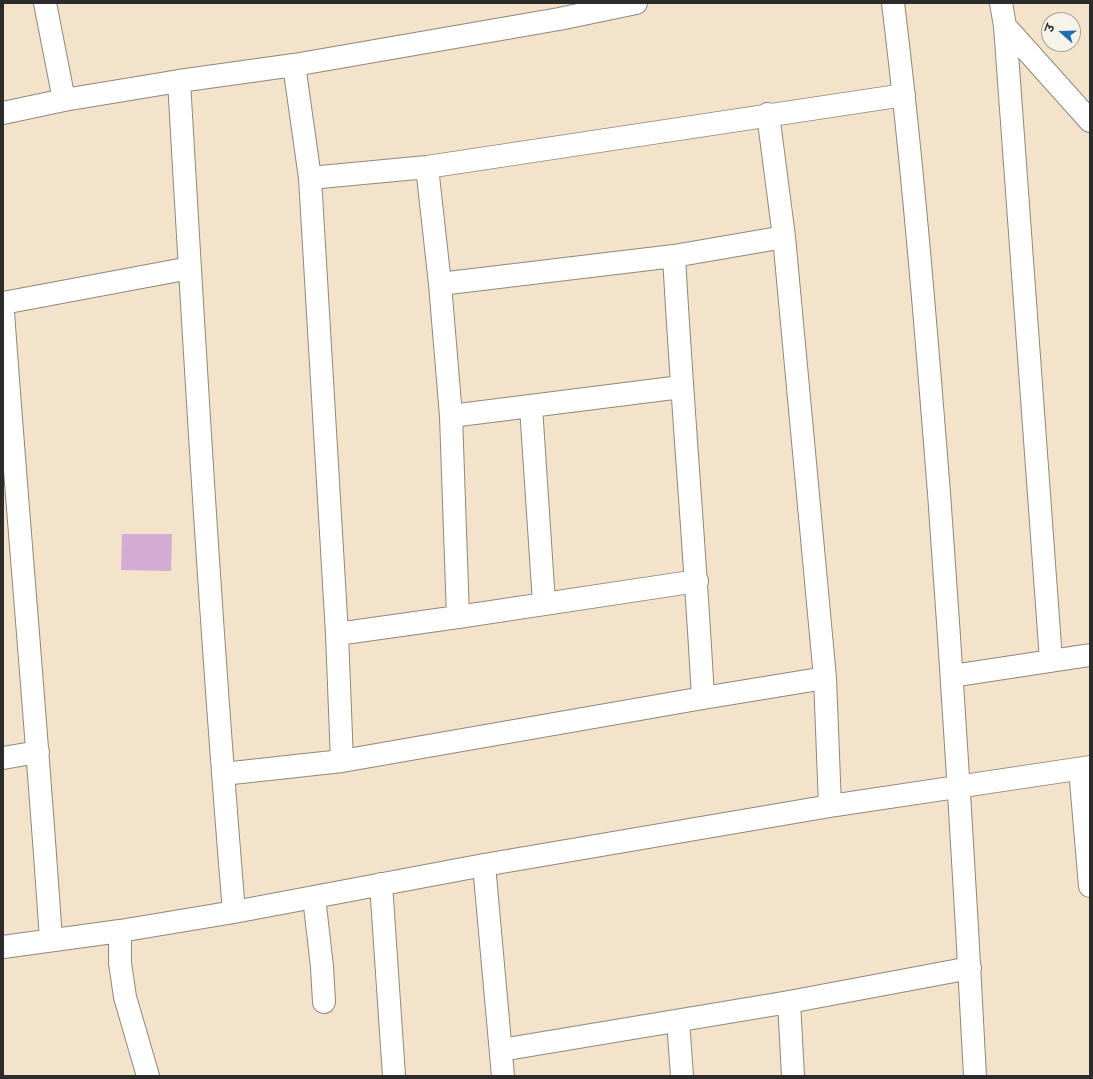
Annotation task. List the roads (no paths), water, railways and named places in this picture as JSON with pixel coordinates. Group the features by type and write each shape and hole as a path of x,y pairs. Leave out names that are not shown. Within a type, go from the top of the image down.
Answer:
{"street":[{"path":"45,3 64,100"},
{"path":"3,113 64,100 294,64 557,11 636,3"},
{"path":"893,3 904,95 928,356 952,676 970,968 975,1076"},
{"path":"1002,3 1005,26 1051,660"},
{"path":"1005,26 1090,122"},
{"path":"294,64 310,178 337,634 342,761"},
{"path":"179,81 223,774 234,912"},
{"path":"310,178 427,167 768,114 904,95"},
{"path":"768,114 784,237 825,678 830,806"},
{"path":"427,167 440,284 451,416 458,617"},
{"path":"440,284 674,256 784,237"},
{"path":"674,256 681,387 697,580 703,698"},
{"path":"3,303 190,268"},
{"path":"3,312 9,481 38,752 51,940"},
{"path":"451,416 681,387"},
{"path":"531,407 544,603"},
{"path":"337,634 697,580"},
{"path":"952,676 1090,655"},
{"path":"223,774 342,761 825,678"},
{"path":"3,758 38,752"},
{"path":"3,947 120,932 484,865 830,806 1085,768 1090,886"},
{"path":"484,865 503,1076"},
{"path":"381,884 394,1076"},
{"path":"314,897 322,967 324,1002"},
{"path":"120,932 120,963 125,997 148,1076"},
{"path":"501,1050 789,1002 970,968"},
{"path":"789,1002 793,1076"},
{"path":"678,1021 682,1076"}]}
